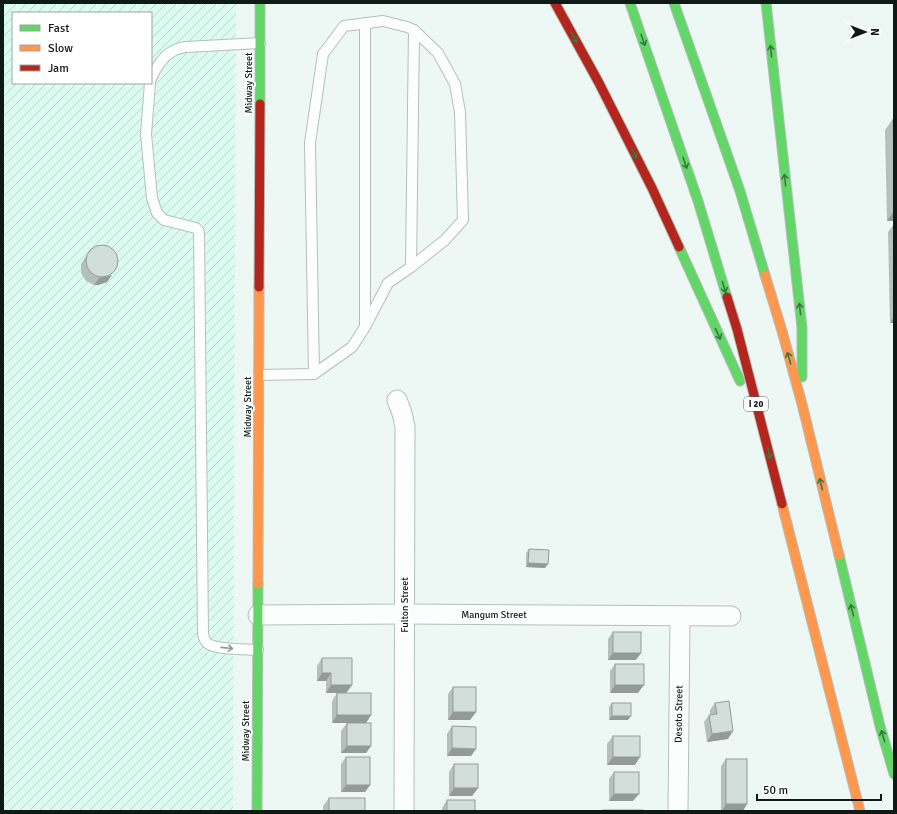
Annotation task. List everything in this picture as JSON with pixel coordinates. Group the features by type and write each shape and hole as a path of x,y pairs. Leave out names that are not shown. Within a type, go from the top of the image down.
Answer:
{"main road":[{"name":"Midway Street","path":"257,811 260,3"},
{"path":"556,3 599,83 652,188 764,433"},
{"name":"I 20","path":"630,3 698,201 737,329 860,811"},
{"path":"674,3 740,191 802,404 880,726 894,774"},
{"path":"766,3 802,328 802,404"}],"street":[{"name":"Fulton Street","path":"398,400 405,427 404,811"},
{"name":"Mangum Street","path":"258,615 405,614 730,616"},
{"name":"Desoto Street","path":"678,811 680,616"}],"lane":[{"path":"259,375 314,374 352,347 365,327 388,283 445,240 463,220 460,112 455,84 438,53 414,30 384,21 344,26 323,54 310,143 314,374"},
{"path":"365,23 365,327"},
{"path":"411,267 414,30"},
{"path":"152,76 160,62 172,51 185,47 260,43"},
{"path":"150,84 146,134 152,198 157,213 164,220 196,228 199,232 203,634 204,639 212,646 258,650"}],"shaded area":[{"path":"3,3 236,3 233,811 3,811"}],"building":[{"path":"893,119 894,119 894,164"},
{"path":"99,245 105,245 115,252 118,261 117,267 111,274 105,277 99,277 89,270 86,264 86,258 93,248"},
{"path":"529,549 549,550 548,564 528,563"},
{"path":"613,632 641,632 641,653 613,653"},
{"path":"322,658 352,658 352,685 331,685 331,673 322,673"},
{"path":"615,664 644,664 644,685 615,685"},
{"path":"453,687 476,687 476,712 453,712"},
{"path":"337,693 371,693 371,715 337,715"},
{"path":"729,701 733,731 712,734 709,715 717,714 715,703"},
{"path":"612,703 631,703 631,716 612,716"},
{"path":"347,723 371,723 371,746 347,746"},
{"path":"452,726 476,727 476,749 452,748"},
{"path":"613,736 640,736 640,757 613,757"},
{"path":"346,757 370,757 370,785 346,785"},
{"path":"726,759 747,759 747,804 726,804"},
{"path":"454,764 478,764 478,788 454,788"},
{"path":"614,772 639,772 639,794 614,794"},
{"path":"329,798 365,798 365,811 329,811"},
{"path":"447,800 475,800 475,811 447,811"},
{"path":"643,810 643,811 603,811"}],"traffic: fast":[{"path":"260,3 260,104"},
{"path":"630,3 698,201 727,297"},
{"path":"674,3 740,191 765,275"},
{"path":"766,3 802,328 802,377"},
{"path":"679,247 740,381"},
{"path":"839,555 880,726 894,774"},
{"path":"257,811 258,584"}],"traffic: slow":[{"path":"765,275 802,404 839,555"},
{"path":"258,584 259,287"},
{"path":"782,504 860,811"}],"traffic: jam":[{"path":"555,3 599,83 652,188 679,247"},
{"path":"259,287 260,104"},
{"path":"727,297 737,329 782,504"}]}
